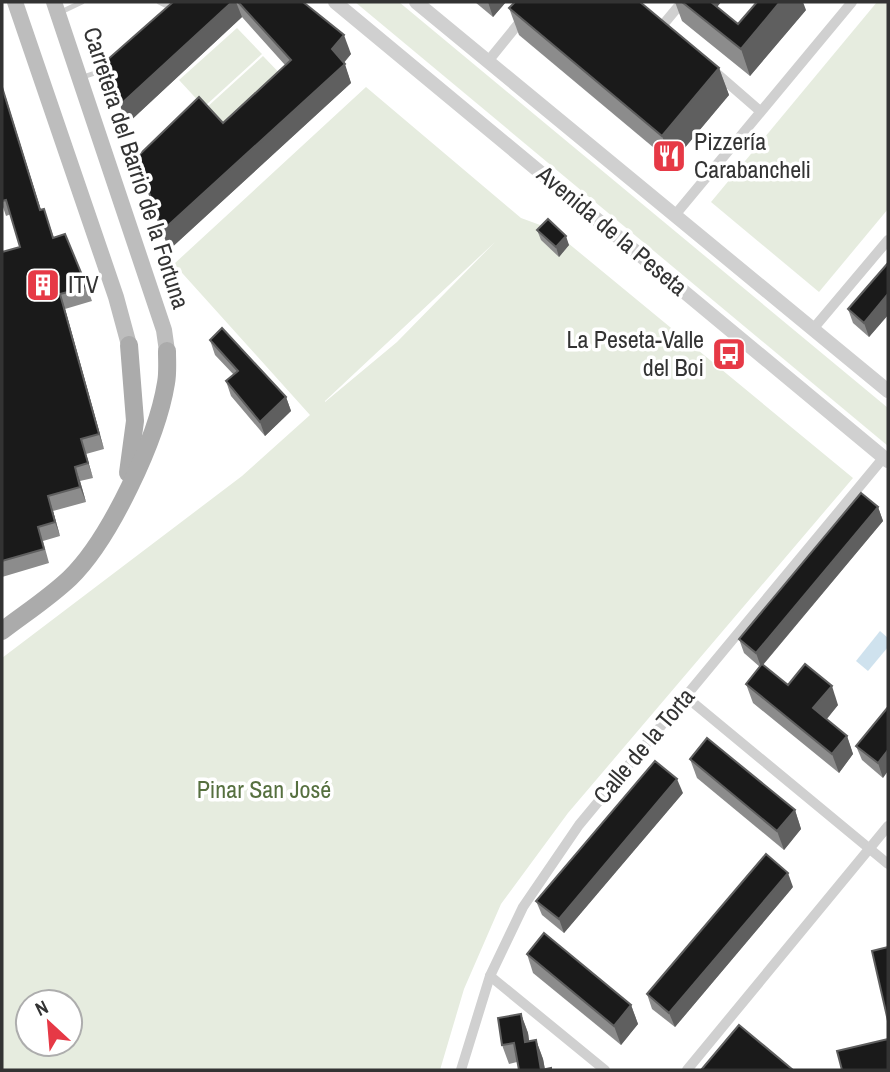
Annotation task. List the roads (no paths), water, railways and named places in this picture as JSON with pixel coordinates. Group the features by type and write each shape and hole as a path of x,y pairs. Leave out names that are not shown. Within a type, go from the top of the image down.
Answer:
{"main road":[{"name":"Carretera del Barrio de la Fortuna","path":"15,2 139,368 148,373 157,371 167,351"},
{"name":"Carretera del Barrio de la Fortuna","path":"2,631 69,579 92,553 149,440 163,394 167,351 164,330 57,8"},
{"name":"Carretera del Barrio de la Fortuna","path":"126,490 135,421 129,345"}],"street":[{"name":"Avenida de la Peseta","path":"335,2 886,459"},
{"path":"416,2 888,391"},
{"path":"489,60 536,2"},
{"path":"662,26 682,2"},
{"path":"676,215 852,2"},
{"path":"652,18 672,35"},
{"path":"703,61 760,111"},
{"path":"813,329 888,240"},
{"name":"Calle de la Torta","path":"461,1070 490,976 523,907 579,825 886,459"},
{"path":"685,696 888,864"},
{"path":"687,1070 888,826"},
{"path":"490,976 606,1070"}],"lane":[{"path":"57,8 82,2"},
{"path":"159,2 164,5 168,2"},
{"path":"80,78 109,70 119,62"}],"water":[{"path":"880,631 888,638 888,647 868,671 856,661"}],"place":[{"name":"Pizzería Carabancheli","path":"669,156"},
{"name":"ITV","path":"43,285"},
{"name":"La Peseta-Valle del Boi","path":"729,354"}],"park label":[{"name":"Pinar San José","path":"264,790"}]}
